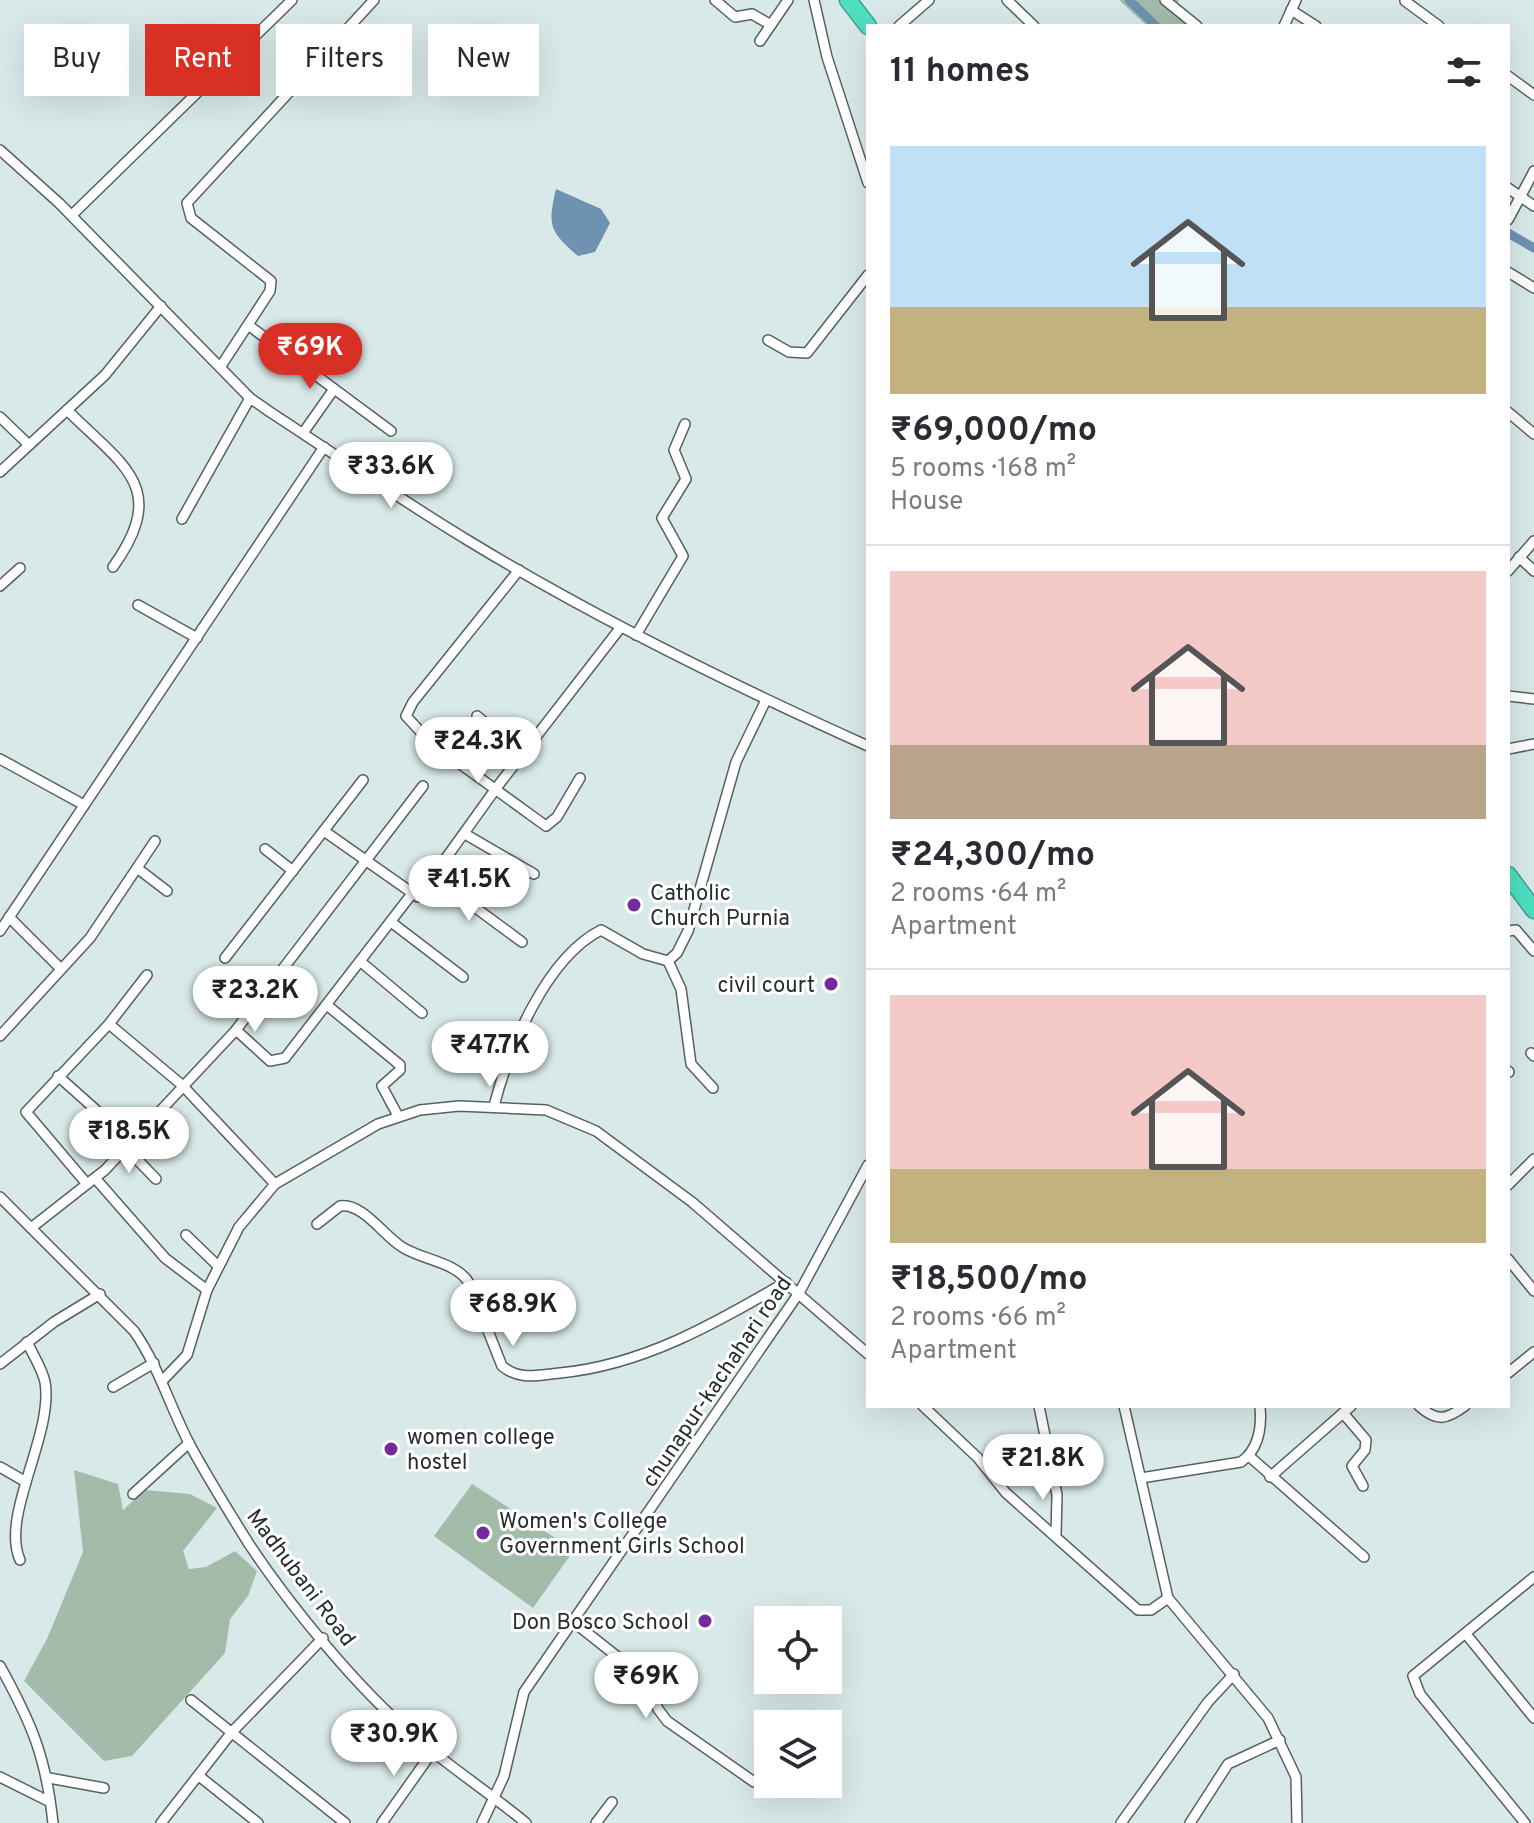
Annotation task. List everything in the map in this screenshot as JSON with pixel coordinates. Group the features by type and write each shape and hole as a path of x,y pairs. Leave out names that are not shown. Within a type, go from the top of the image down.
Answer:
{"highway":[{"path":"848,0 866,24"},
{"path":"1510,865 1534,896"},
{"path":"1510,878 1534,910"}],"street":[{"path":"72,215 292,0"},
{"path":"221,366 270,291 271,281 191,218 187,203 374,0"},
{"path":"715,0 735,17 752,14 771,25"},
{"path":"760,41 788,0"},
{"path":"814,0 827,57 866,177"},
{"path":"901,24 929,0"},
{"path":"1007,0 1032,24"},
{"path":"1165,0 1195,24"},
{"path":"1285,24 1296,0"},
{"path":"1405,1 1436,24"},
{"path":"1291,10 1313,24"},
{"path":"1510,77 1534,95"},
{"path":"0,150 72,215 250,398 519,570 636,635 766,700 866,745"},
{"path":"1510,216 1534,171"},
{"path":"1510,189 1534,206"},
{"path":"1510,273 1534,288"},
{"path":"768,340 797,355 807,353 866,278"},
{"path":"0,472 105,375 161,306"},
{"path":"248,325 391,431"},
{"path":"303,433 334,389"},
{"path":"182,519 250,398"},
{"path":"67,410 132,475 140,489 140,505 131,542 113,567"},
{"path":"1510,414 1534,434"},
{"path":"0,417 29,445"},
{"path":"636,635 683,556 662,518 686,479 674,450 685,424"},
{"path":"0,931 324,447"},
{"path":"1510,568 1534,541"},
{"path":"1519,557 1534,571"},
{"path":"0,586 20,568"},
{"path":"519,570 413,702 406,716 430,742 497,787 546,826 557,817 580,778"},
{"path":"138,605 197,638"},
{"path":"324,831 418,897 435,878 497,787 621,627"},
{"path":"1510,696 1534,699"},
{"path":"668,961 677,953 688,931 736,762 766,700"},
{"path":"477,716 523,755"},
{"path":"1510,749 1534,744"},
{"path":"0,759 84,805"},
{"path":"225,958 363,780"},
{"path":"31,1228 91,1181 129,1145 236,1030 423,786"},
{"path":"465,834 534,874"},
{"path":"0,1036 90,938 155,841"},
{"path":"265,849 293,871"},
{"path":"137,868 167,891"},
{"path":"435,878 522,942"},
{"path":"236,1030 262,1056 277,1062 285,1058 411,895"},
{"path":"9,917 60,968"},
{"path":"391,922 463,977"},
{"path":"494,1106 503,1075 543,985 565,956 601,930 643,954 668,961 681,989 691,1064 713,1088"},
{"path":"1510,931 1516,930 1534,951"},
{"path":"361,962 422,1013"},
{"path":"147,975 109,1024 28,1107 27,1115 165,1258 207,1290"},
{"path":"328,1006 400,1065 400,1070 382,1086 398,1116"},
{"path":"109,1024 184,1087 275,1184"},
{"path":"58,1076 129,1145 156,1179"},
{"path":"163,1380 187,1355 207,1290 239,1227 275,1184 358,1135 398,1116 420,1110 494,1106 546,1110 596,1131 692,1202 866,1352"},
{"path":"1510,1183 1534,1159"},
{"name":"chunapur-kachahari road","path":"482,1823 496,1798 524,1692 799,1293 866,1169"},
{"name":"Madhubani Road","path":"0,1197 134,1331 163,1380 189,1443 251,1547 323,1638 379,1703 433,1751 526,1823"},
{"path":"317,1224 340,1206 354,1207 401,1247 462,1274 469,1283 502,1366 524,1377 606,1367 653,1351 700,1331 786,1282"},
{"path":"186,1235 218,1266"},
{"path":"1510,1261 1534,1291"},
{"path":"0,1364 27,1342 100,1294"},
{"path":"20,1560 14,1540 26,1482 41,1433 45,1391 41,1372 27,1342"},
{"path":"1510,1371 1534,1352"},
{"path":"113,1387 154,1363"},
{"path":"925,1408 978,1458 1006,1493 1056,1534 1138,1610 1151,1610 1168,1598"},
{"path":"1039,1408 1057,1495 1056,1534"},
{"path":"1124,1408 1168,1598 1189,1627 1262,1709 1280,1740 1296,1777 1297,1823"},
{"path":"1141,1478 1241,1462 1249,1456 1258,1440 1260,1408"},
{"path":"1422,1408 1435,1418 1443,1419 1462,1408"},
{"path":"1270,1477 1347,1410 1366,1440 1365,1450 1352,1466 1363,1486"},
{"path":"133,1494 189,1443"},
{"path":"1249,1456 1364,1557"},
{"path":"0,1467 26,1482"},
{"path":"1525,1823 1414,1685 1413,1676 1534,1577"},
{"path":"571,1620 648,1681 658,1709 667,1721 754,1782"},
{"path":"1466,1634 1534,1718"},
{"path":"168,1821 232,1732 323,1638"},
{"path":"0,1666 35,1733 49,1778 55,1822"},
{"path":"1121,1823 1208,1702 1234,1674"},
{"path":"191,1700 345,1823"},
{"path":"1190,1823 1228,1764 1280,1740"},
{"path":"382,1823 433,1751"},
{"path":"199,1776 258,1823"},
{"path":"0,1777 50,1802"},
{"path":"49,1778 104,1788"},
{"path":"596,1823 612,1802"}],"green space":[{"path":"1119,0 1179,0 1176,5 1200,24 1145,24"},
{"path":"74,1470 118,1484 123,1510 145,1490 190,1494 217,1508 183,1551 189,1569 206,1567 235,1551 257,1571 248,1596 230,1619 225,1653 132,1756 104,1761 24,1681 47,1639 83,1552"},
{"path":"472,1484 574,1550 533,1608 434,1536"}],"water":[{"path":"556,189 601,209 610,223 595,252 578,256 556,234 552,212"}],"waterway":[{"path":"1129,0 1154,24"},
{"path":"1510,234 1534,248"}],"place":[{"name":"Catholic Church Purnia","path":"634,905"},
{"name":"civil court","path":"831,984"},
{"name":"women college hostel","path":"391,1449"},
{"name":"Women's College Government Girls School","path":"483,1533"},
{"name":"Don Bosco School","path":"705,1621"}]}
